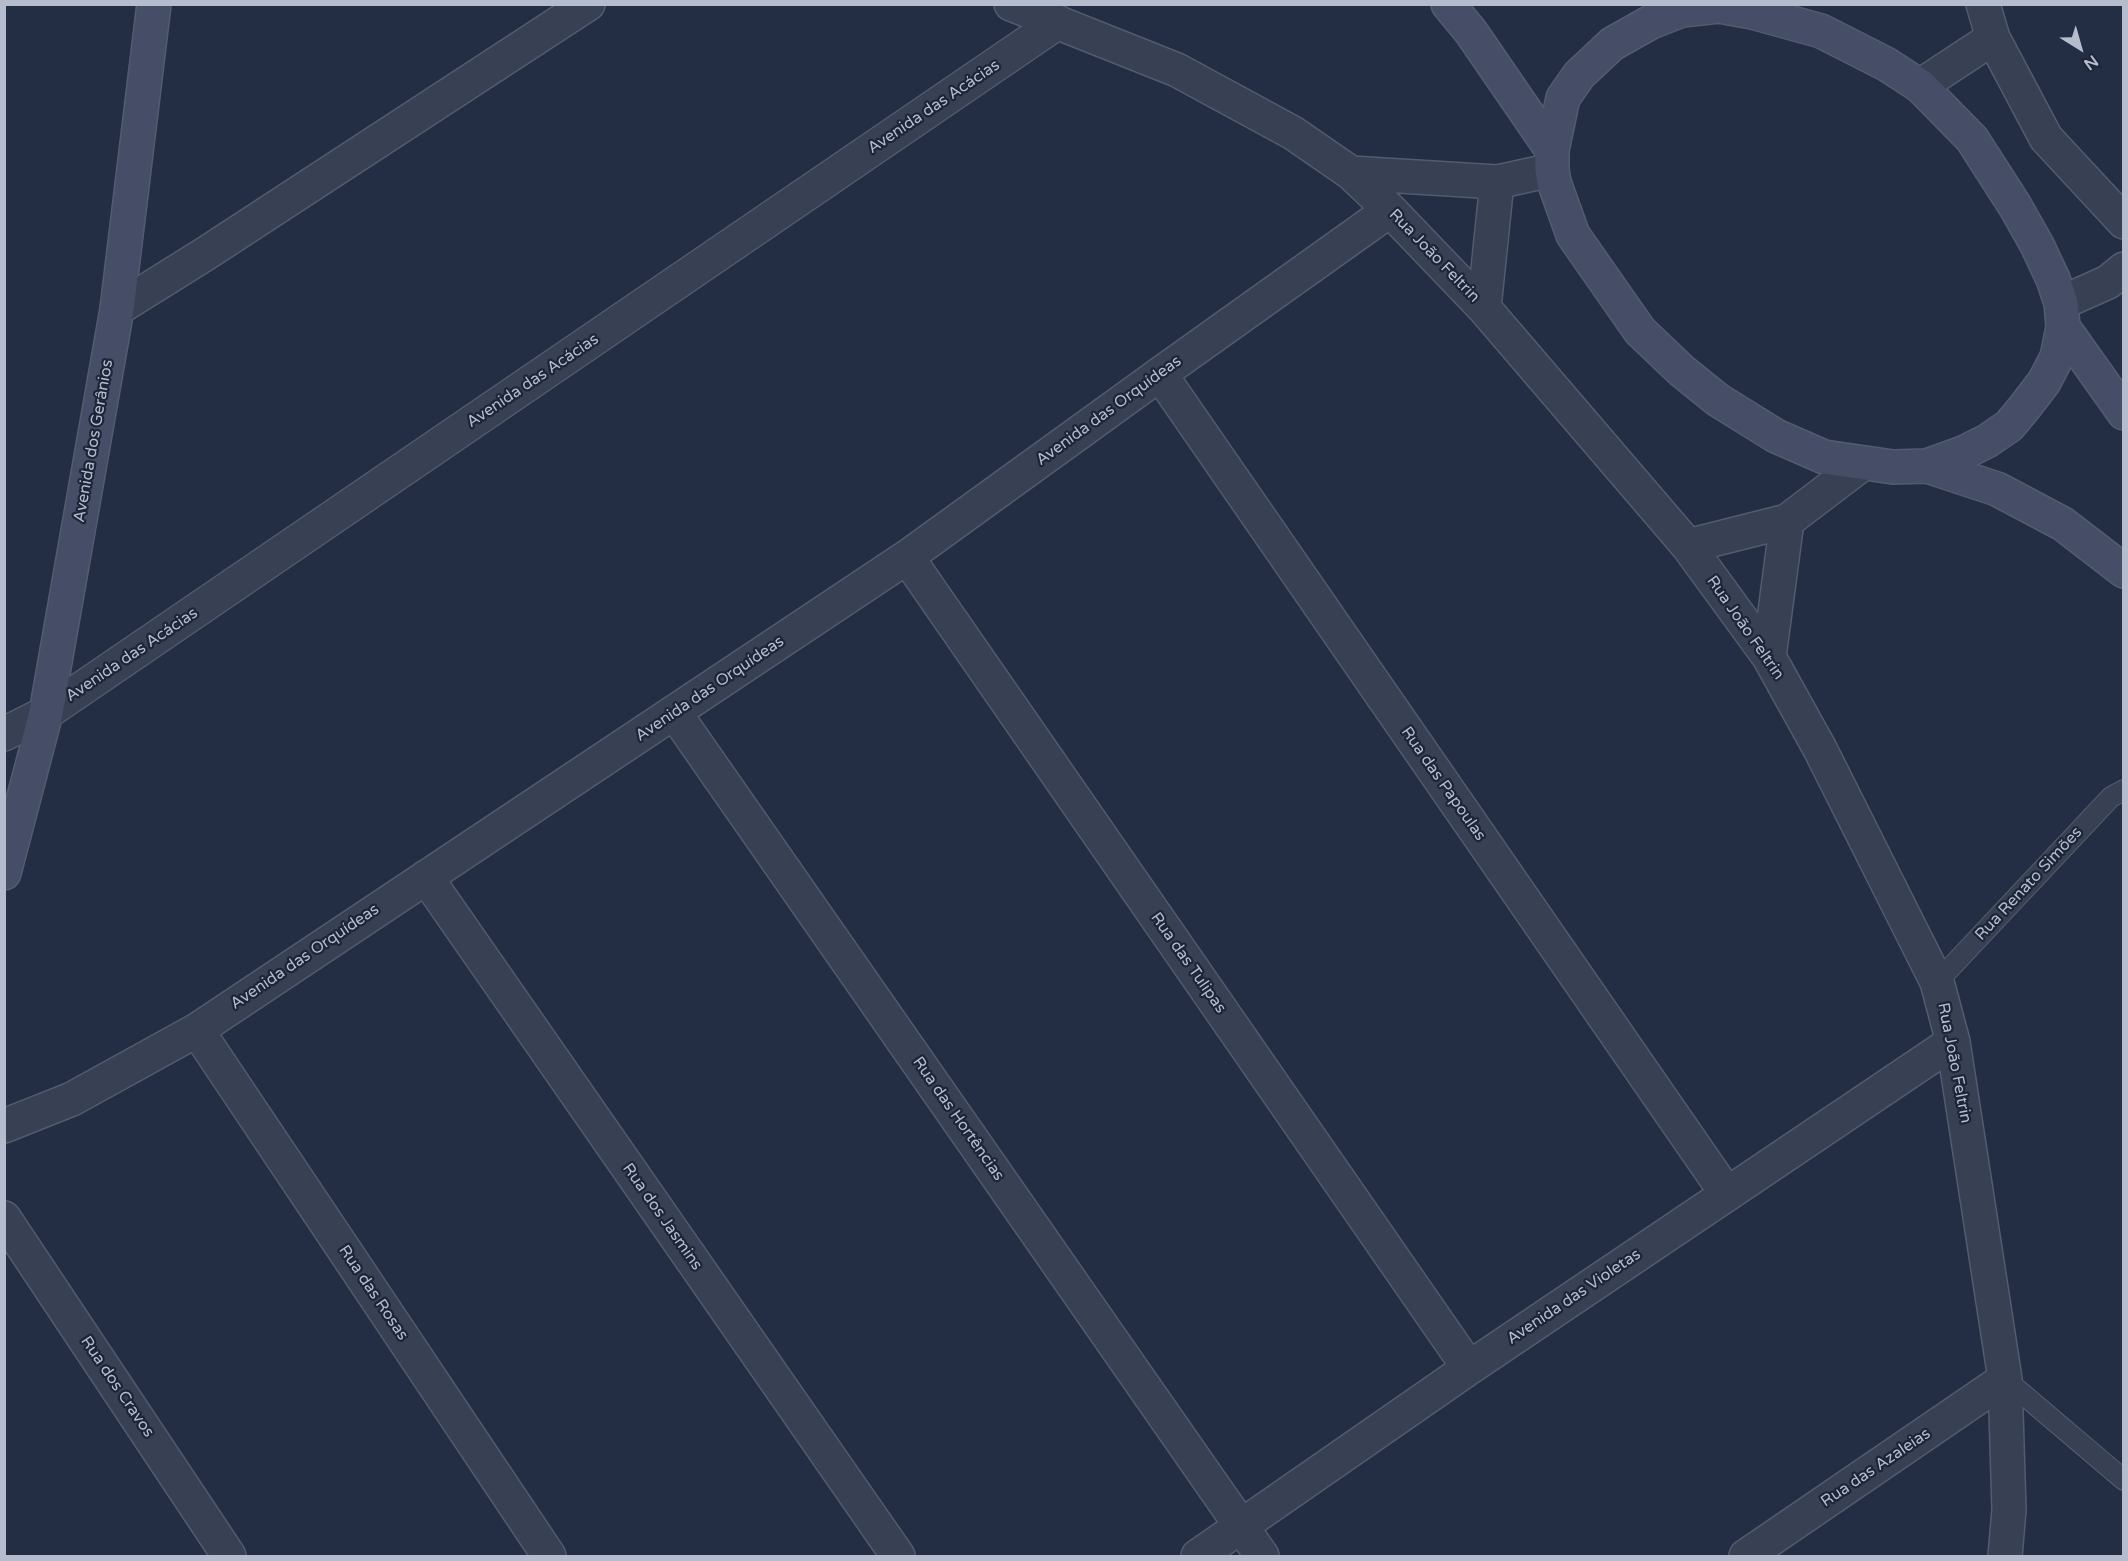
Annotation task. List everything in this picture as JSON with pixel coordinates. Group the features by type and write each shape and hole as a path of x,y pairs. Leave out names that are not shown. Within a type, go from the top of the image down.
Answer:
{"main road":[{"name":"Avenida dos Gerânios","path":"6,856 46,713 117,309 154,4"},
{"path":"1448,4 1471,32 1552,160"},
{"path":"2062,315 2057,357 2044,382 2009,426 1988,441 1927,466 1893,467 1824,457 1776,436 1718,400 1682,371 1640,331 1573,235 1554,182 1552,160 1563,98 1579,75 1611,44 1673,7 1763,8 1821,31 1886,64 1920,86 1972,140 2037,245 2053,279 2062,315 2124,412"},
{"path":"1927,466 1997,489 2063,524 2124,571"}],"street":[{"path":"117,309 588,4"},
{"name":"Rua João Feltrin","path":"1011,4 1177,70 1293,133 1351,173 1390,210 1484,308 1688,546 1769,657 1820,749 1937,982 1953,1042 2005,1379 2009,1510 2005,1557"},
{"path":"1983,4 1993,38 2046,138 2124,222"},
{"name":"Avenida das Acácias","path":"4,734 46,713 1058,22"},
{"path":"1920,86 1993,38"},
{"path":"1351,173 1497,182 1552,160"},
{"path":"1484,308 1497,182"},
{"name":"Avenida das Orquídeas","path":"4,1126 72,1099 197,1030 907,557 1390,210"},
{"path":"2062,315 2124,269"},
{"name":"Rua das Papoulas","path":"1160,374 1727,1194"},
{"path":"1688,546 1787,521 1862,464"},
{"path":"1769,657 1787,521"},
{"name":"Rua das Tulipas","path":"907,557 1468,1368"},
{"name":"Rua das Hortências","path":"674,712 1262,1557"},
{"name":"Rua dos Jasmins","path":"426,877 898,1557"},
{"name":"Rua das Rosas","path":"197,1030 549,1557"},
{"name":"Avenida das Violetas","path":"1198,1557 1468,1368 1953,1042"},
{"name":"Rua dos Cravos","path":"4,1218 229,1557"},
{"name":"Rua das Azaleias","path":"1746,1557 2005,1379"}],"lane":[{"name":"Rua Renato Simões","path":"1937,982 2111,797 2124,790"},
{"path":"2005,1379 2124,1480"}]}
